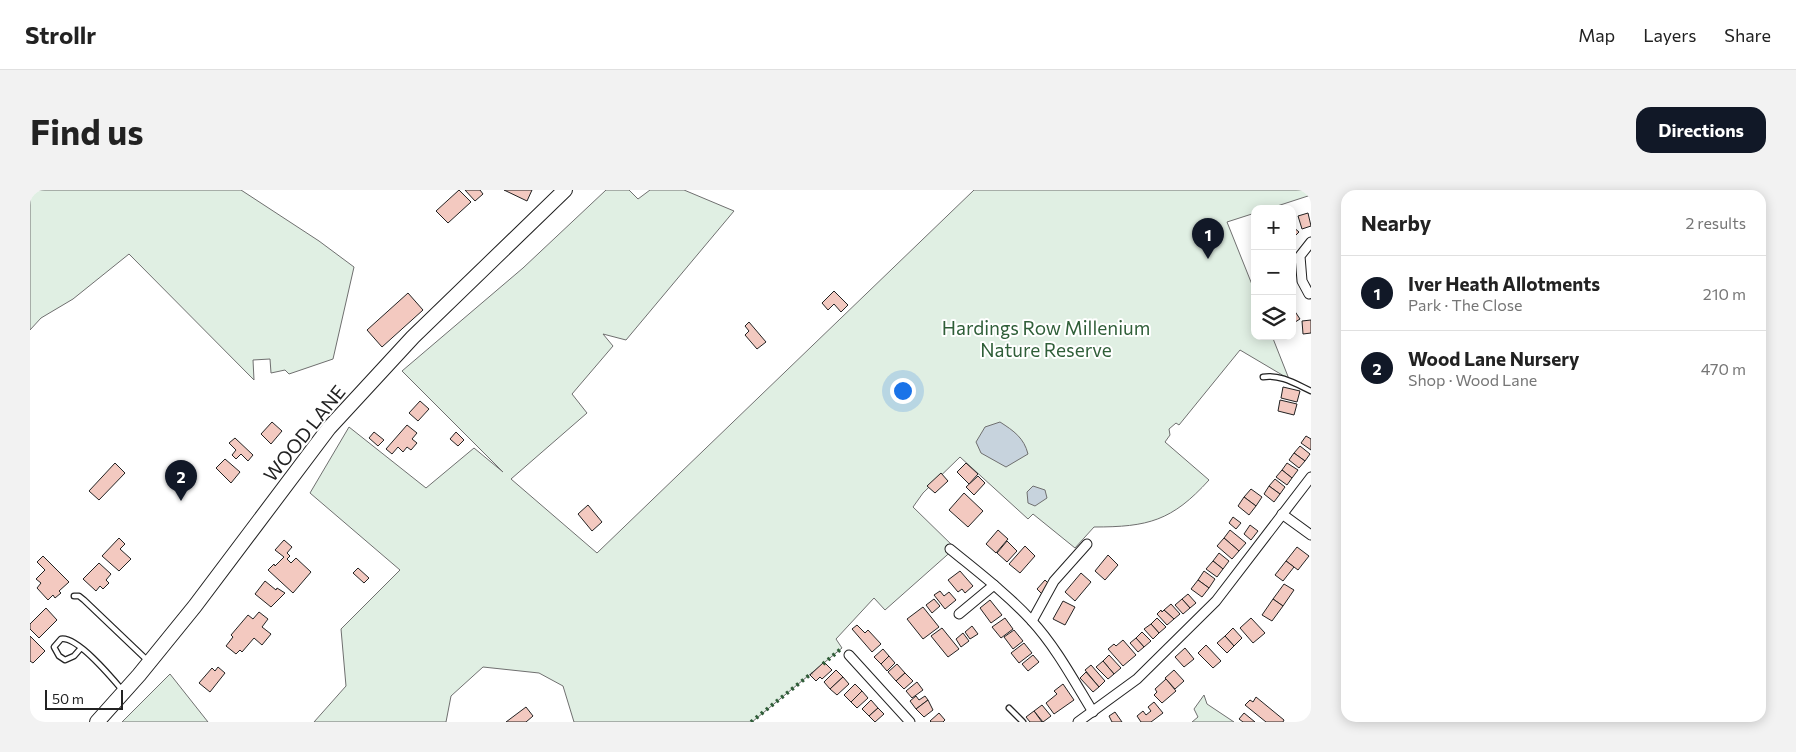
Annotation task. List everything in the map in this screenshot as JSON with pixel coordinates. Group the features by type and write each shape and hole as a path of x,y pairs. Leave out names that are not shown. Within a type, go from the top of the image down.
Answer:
{"street":[{"name":"WOOD LANE","path":"97,722 195,606 329,428 413,337 565,190"},
{"path":"1310,294 1302,281 1300,256 1311,242"},
{"path":"1078,722 1137,679 1216,600 1311,477"},
{"path":"1282,514 1311,535"},
{"path":"1032,621 1054,581 1087,544"},
{"path":"950,549 994,585 1032,621 1058,656 1093,712"},
{"path":"959,614 994,585"},
{"path":"850,655 910,722"}],"lane":[{"path":"1262,377 1279,377 1311,391"},
{"path":"74,596 79,596 84,600 149,662"},
{"path":"81,648 74,656 65,660 57,654 54,647 59,640 67,638 81,648 124,692"},
{"path":"1009,708 1022,722"}],"green space":[{"path":"30,190 241,190 319,241 354,267 333,359 289,374 285,370 271,373 270,359 253,360 254,380 129,254 73,299 41,318 30,330"},
{"name":"Hardings Row Millenium Nature Reserve","path":"606,190 629,190 638,199 650,190 684,190 734,211 626,340 603,334 613,346 572,394 587,413 511,479 597,553 974,190 1311,190 1311,195 1280,205 1251,205 1251,214 1227,222 1251,282 1251,340 1274,340 1289,379 1240,350 1179,425 1176,423 1169,429 1170,435 1165,442 1209,480 1196,494 1171,513 1144,523 1113,527 1094,527 1075,548 1033,514 1028,519 960,457 923,493 913,507 955,548 885,610 874,598 836,639 842,648 752,722 574,722 563,686 539,673 483,667 451,696 446,722 314,722 346,686 341,629 400,570 310,493 349,427 426,488 474,448 503,472 402,371 523,268"},
{"path":"170,674 208,722 122,722"},
{"path":"1204,695 1207,704 1234,722 1192,722 1198,717 1194,709"}],"shaded area":[{"path":"1000,422 1018,435 1028,454 1006,467 981,453 976,442 985,427"},
{"path":"1033,486 1045,490 1047,498 1035,506 1028,503 1027,492"}],"building":[{"path":"459,190 471,202 448,223 436,211"},
{"path":"465,190 480,190 483,194 475,201"},
{"path":"504,190 532,190 527,201"},
{"path":"1308,213 1311,226 1302,229 1298,216"},
{"path":"834,291 848,305 841,312 834,304 828,310 822,303"},
{"path":"408,293 423,310 382,347 367,330"},
{"path":"1296,313 1300,319 1296,322"},
{"path":"1311,320 1311,333 1303,334 1302,321"},
{"path":"749,322 766,342 757,349 745,335 749,331 745,326"},
{"path":"1283,387 1300,391 1297,402 1281,398"},
{"path":"1280,400 1297,404 1294,415 1278,411"},
{"path":"420,401 429,409 418,421 409,413"},
{"path":"272,422 282,431 271,444 261,434"},
{"path":"407,425 417,433 412,439 417,443 411,450 407,447 403,452 398,447 392,454 386,449"},
{"path":"374,432 384,440 378,446 369,438"},
{"path":"456,432 464,440 458,446 450,439"},
{"path":"1306,436 1311,439 1311,450 1301,443"},
{"path":"235,438 253,455 248,461 241,454 236,459 232,455 236,450 229,443"},
{"path":"1300,446 1310,454 1305,461 1294,453"},
{"path":"1294,453 1305,461 1299,468 1289,460"},
{"path":"225,459 240,472 231,483 216,468"},
{"path":"115,463 125,473 99,500 89,491"},
{"path":"966,463 978,474 969,484 957,472"},
{"path":"1287,463 1298,470 1292,478 1282,470"},
{"path":"1282,470 1292,478 1287,485 1276,477"},
{"path":"941,473 948,481 935,493 927,486"},
{"path":"978,476 985,483 974,495 966,487"},
{"path":"1275,479 1285,487 1280,494 1269,486"},
{"path":"1269,486 1280,494 1274,502 1264,494"},
{"path":"1251,489 1262,497 1256,506 1244,497"},
{"path":"964,493 983,511 968,527 949,510"},
{"path":"1244,497 1256,506 1249,515 1238,506"},
{"path":"588,505 602,522 592,531 578,514"},
{"path":"1233,517 1241,523 1236,529 1229,523"},
{"path":"1250,525 1258,531 1251,540 1244,534"},
{"path":"998,530 1008,539 996,553 986,544"},
{"path":"1230,530 1246,543 1239,551 1224,538"},
{"path":"119,538 125,544 120,549 131,559 119,571 102,556"},
{"path":"1224,538 1239,551 1232,559 1217,546"},
{"path":"284,540 292,547 287,553 290,556 287,559 291,563 296,558 311,572 293,593 268,570 284,557 275,550"},
{"path":"1007,541 1017,551 1007,562 997,553"},
{"path":"1025,546 1035,556 1020,573 1009,564"},
{"path":"1297,547 1309,556 1298,570 1286,561"},
{"path":"1219,553 1229,561 1223,569 1213,561"},
{"path":"1108,555 1118,565 1105,580 1095,571"},
{"path":"43,556 69,582 59,591 61,593 55,598 53,595 48,600 37,588 41,583 36,579 45,570 37,562"},
{"path":"1213,561 1223,569 1217,577 1206,569"},
{"path":"1286,561 1294,567 1283,581 1275,575"},
{"path":"99,563 111,574 106,580 109,583 103,589 100,586 96,591 83,579"},
{"path":"358,568 369,578 364,583 353,573"},
{"path":"960,571 973,586 965,593 962,589 958,592 948,580"},
{"path":"1204,571 1215,579 1209,588 1198,580"},
{"path":"1081,573 1091,582 1075,601 1065,592"},
{"path":"1045,580 1050,585 1042,594 1037,589"},
{"path":"1198,580 1209,588 1202,597 1191,589"},
{"path":"265,581 276,590 277,588 285,593 271,607 255,594"},
{"path":"1284,584 1294,590 1283,606 1273,599"},
{"path":"940,591 944,596 949,592 956,600 945,609 934,595"},
{"path":"1188,594 1196,603 1190,608 1182,599"},
{"path":"934,599 940,606 932,613 926,605"},
{"path":"1182,599 1190,608 1183,614 1175,605"},
{"path":"1273,599 1283,606 1272,621 1262,615"},
{"path":"990,600 1002,615 991,623 980,608"},
{"path":"1063,601 1075,607 1065,625 1053,619"},
{"path":"1171,604 1180,614 1174,619 1164,610"},
{"path":"923,607 939,627 923,639 907,619"},
{"path":"46,608 57,620 39,638 30,629 30,624"},
{"path":"1161,610 1162,612 1164,610 1174,619 1167,625 1157,614"},
{"path":"259,612 268,619 262,627 271,634 262,645 254,638 242,652 240,650 236,654 226,646 233,637 231,635 248,615 253,619"},
{"path":"1005,618 1013,629 1001,638 992,627"},
{"path":"1157,618 1166,627 1159,633 1151,624"},
{"path":"1251,618 1265,633 1253,643 1240,628"},
{"path":"1151,624 1159,633 1153,639 1144,629"},
{"path":"857,625 865,633 868,630 881,644 872,652 852,629"},
{"path":"972,626 978,634 970,639 965,632"},
{"path":"942,628 959,649 948,657 931,636"},
{"path":"1233,628 1242,638 1234,646 1225,636"},
{"path":"1014,630 1023,641 1013,649 1004,637"},
{"path":"1142,632 1151,641 1144,647 1136,638"},
{"path":"963,633 969,641 961,647 956,639"},
{"path":"30,636 45,651 33,663 30,661"},
{"path":"1225,636 1234,646 1227,653 1217,643"},
{"path":"1136,638 1144,647 1138,652 1130,643"},
{"path":"1123,640 1136,655 1123,666 1108,649 1114,644 1116,646"},
{"path":"1024,643 1032,653 1019,663 1011,653"},
{"path":"1206,645 1221,661 1213,668 1198,653"},
{"path":"1185,648 1194,659 1184,667 1175,657"},
{"path":"883,649 889,656 881,664 874,657"},
{"path":"1033,655 1039,662 1028,671 1022,664"},
{"path":"1109,655 1121,668 1114,674 1103,661"},
{"path":"889,656 895,663 887,671 881,664"},
{"path":"1103,661 1114,674 1108,679 1096,667"},
{"path":"824,662 832,670 822,679 820,677 816,681 810,675"},
{"path":"897,664 905,673 896,681 888,672"},
{"path":"1091,665 1105,681 1099,687 1085,670"},
{"path":"218,667 225,673 210,692 199,683 212,668 215,671"},
{"path":"836,670 843,677 830,689 824,682"},
{"path":"1174,670 1184,681 1175,689 1165,678"},
{"path":"1086,672 1099,687 1093,692 1080,678"},
{"path":"905,673 913,681 904,689 896,681"},
{"path":"843,677 849,684 837,695 830,689"},
{"path":"1166,679 1176,691 1162,703 1154,695 1157,692 1155,689"},
{"path":"917,682 923,690 912,698 906,691"},
{"path":"855,684 862,691 851,702 844,695"},
{"path":"1063,684 1074,700 1054,714 1046,703 1057,694 1054,691"},
{"path":"862,691 868,698 857,708 851,702"},
{"path":"916,696 919,700 925,696 928,700 916,709 910,701"},
{"path":"1256,697 1284,720 1283,722 1266,722 1245,705 1250,700 1253,702"},
{"path":"871,700 878,708 869,716 862,709"},
{"path":"928,700 933,710 924,717 916,709"},
{"path":"1154,702 1163,713 1151,722 1141,722 1137,716 1143,711 1146,715 1151,711 1148,707"},
{"path":"1042,705 1051,716 1043,722 1034,711"},
{"path":"526,707 533,716 526,722 506,722"},
{"path":"878,708 884,714 875,722 869,716"},
{"path":"1034,711 1042,722 1030,722 1026,717"},
{"path":"1115,712 1122,722 1112,722 1109,716"},
{"path":"939,713 945,720 943,722 930,721"},
{"path":"1244,713 1255,722 1243,722 1239,719"}],"hedge":[{"path":"823,664 842,648"},
{"path":"751,722 812,673"}],"place":[{"name":"Iver Heath Allotments","path":"1208,259"},
{"name":"Wood Lane Nursery","path":"181,501"}]}
